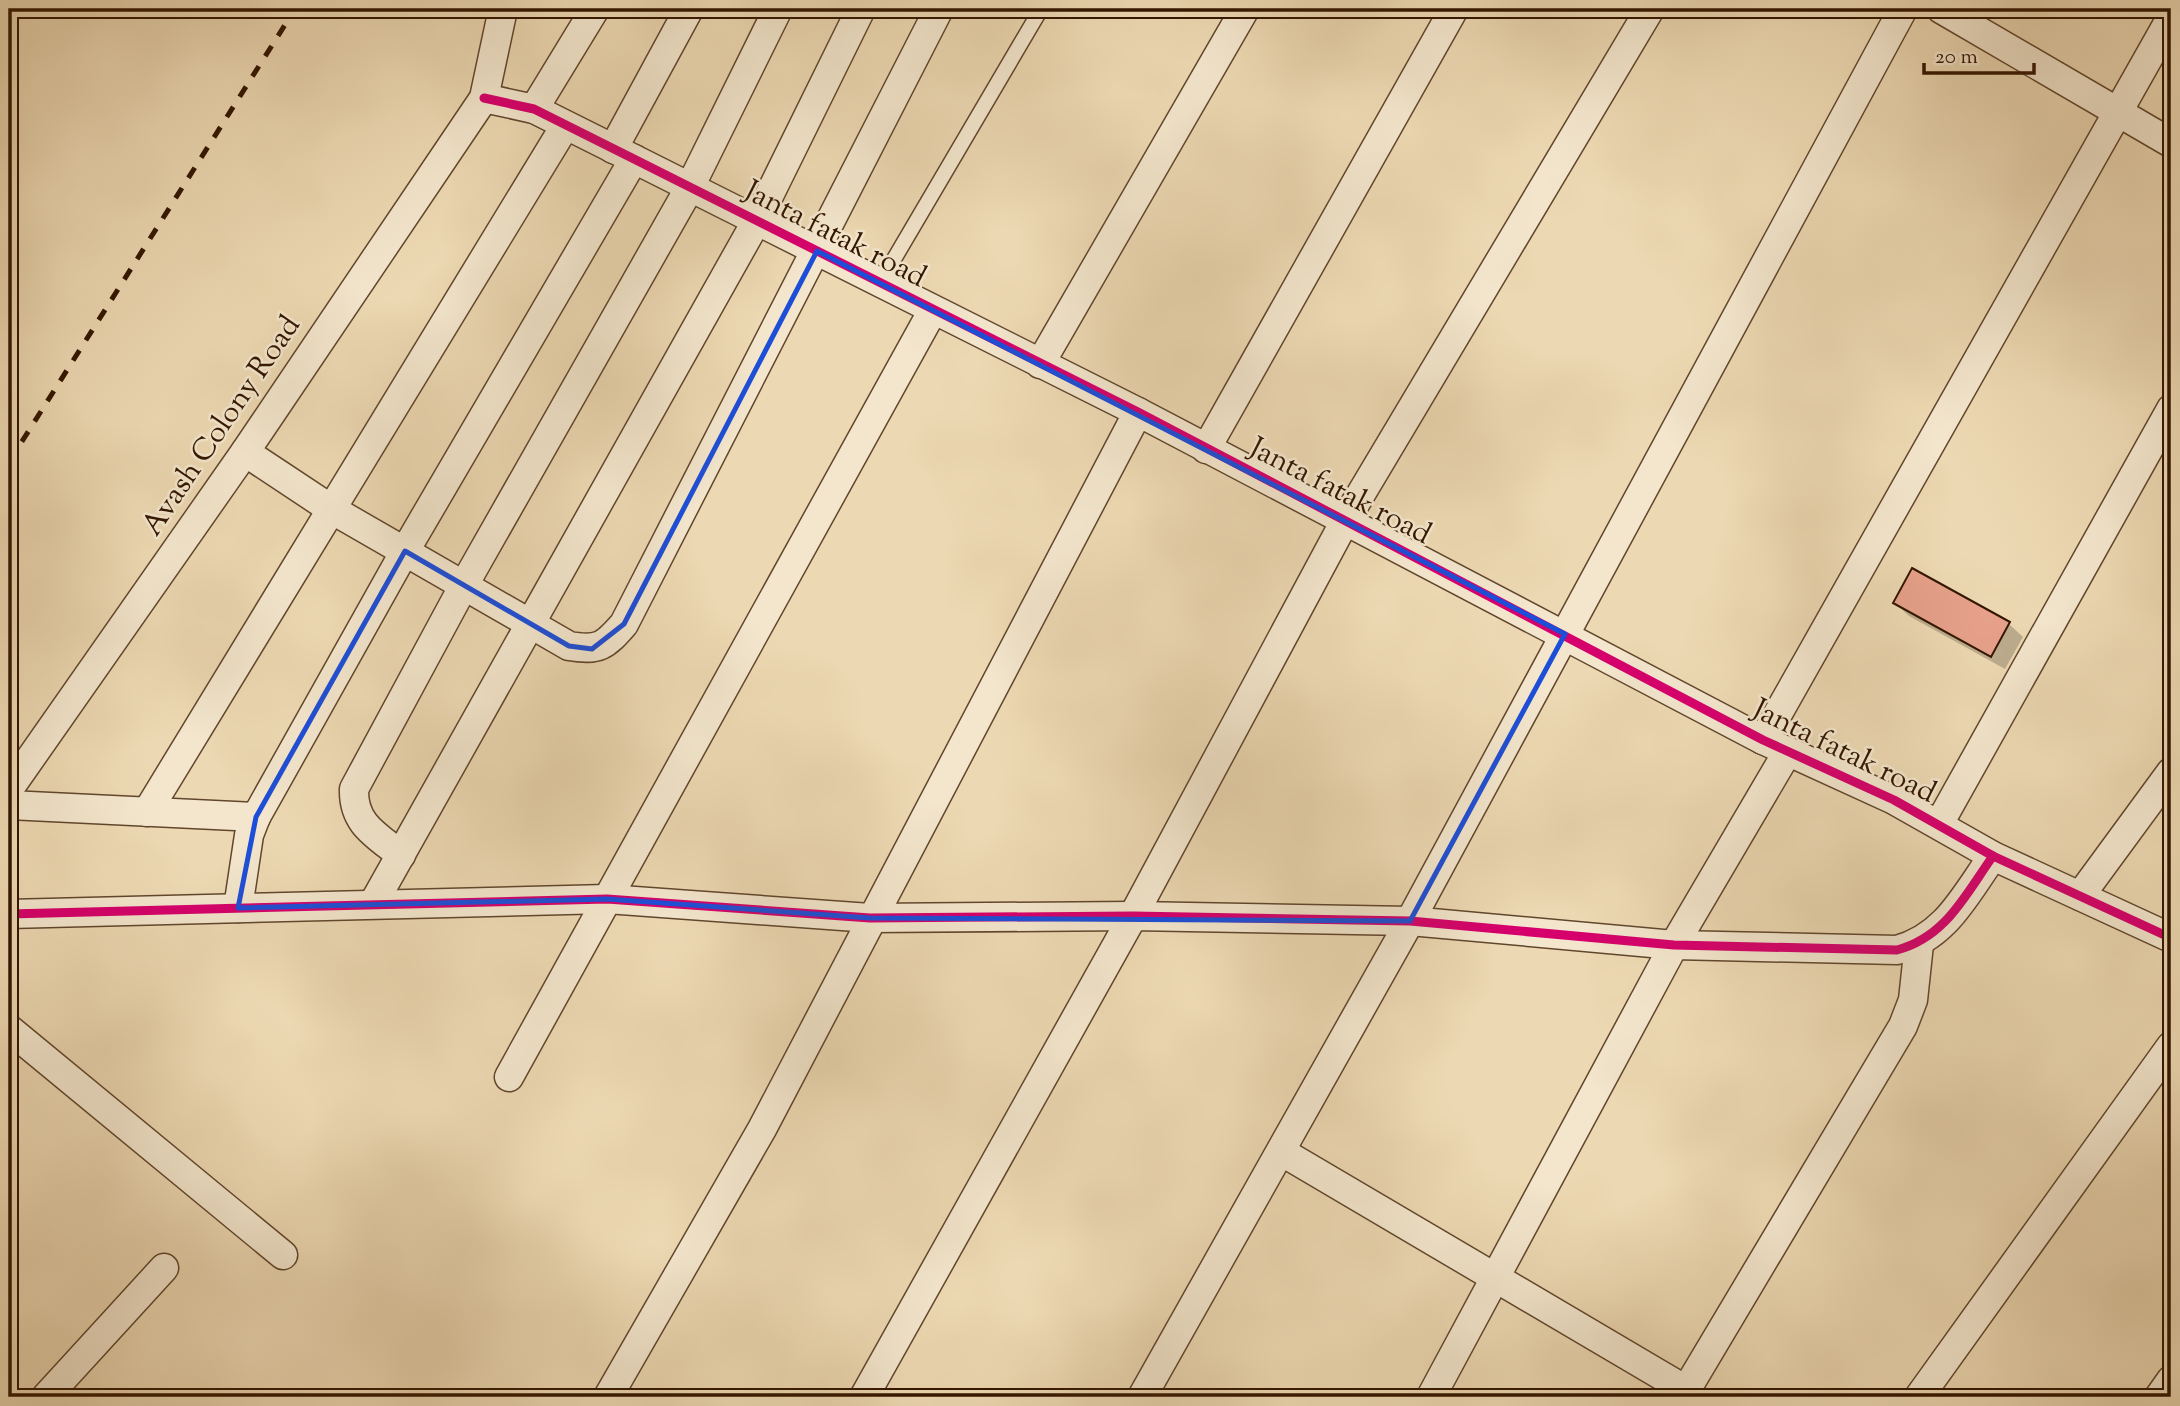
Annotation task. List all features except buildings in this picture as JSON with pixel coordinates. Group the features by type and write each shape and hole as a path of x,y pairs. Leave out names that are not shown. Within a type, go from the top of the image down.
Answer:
{"street":[{"path":"484,98 503,9"},
{"path":"534,109 595,9"},
{"path":"238,908 249,835 256,817 624,154 689,9"},
{"path":"401,855 364,824 353,807 354,789 464,585 690,187 778,9"},
{"path":"373,904 757,220 861,9"},
{"path":"244,452 331,509 569,646 592,649 608,642 624,624 939,9"},
{"path":"1040,364 1245,9"},
{"path":"1206,449 1454,9"},
{"path":"864,1397 1133,916 1346,519 1650,9"},
{"path":"1142,1397 1410,921 1903,9"},
{"path":"1941,9 2171,143"},
{"path":"1431,1397 1674,945 1776,746 2171,18"},
{"name":"Janta fatak road","path":"484,98 534,109 757,220 1346,519 1776,746 1939,824 1993,856 2171,938"},
{"name":"Avash Colony Road","path":"9,789 244,452 484,98"},
{"path":"147,811 565,126"},
{"path":"509,1077 933,310"},
{"path":"1939,824 2171,409"},
{"path":"608,1397 762,1129 870,918 1138,412"},
{"path":"2080,896 2171,772"},
{"path":"9,805 256,817"},
{"path":"9,914 607,899 870,918 1133,916 1410,921 1674,945 1897,950 1919,944 1942,928 1993,856"},
{"path":"1282,1152 1496,1278 1684,1394 1903,1026 1913,1000 1919,944"},
{"path":"9,1029 283,1255"},
{"path":"1919,1397 2171,1046"},
{"path":"46,1397 164,1268"},
{"path":"2159,1397 2171,1380"}],"lane":[{"path":"880,283 1041,9"}],"highlighted area":[{"path":"817,251 1565,634 1410,921 870,918 607,899 238,908 256,817 405,551 569,646 592,649 624,624"}],"railway":[{"path":"9,462 295,9"}],"cycle path":[{"path":"484,98 534,109 1138,412 1763,740 1894,800 1993,856 2171,938"},
{"path":"9,914 607,899 870,918 1133,916 1410,921 1674,945 1897,950 1914,944 1942,925 1993,856"}]}
